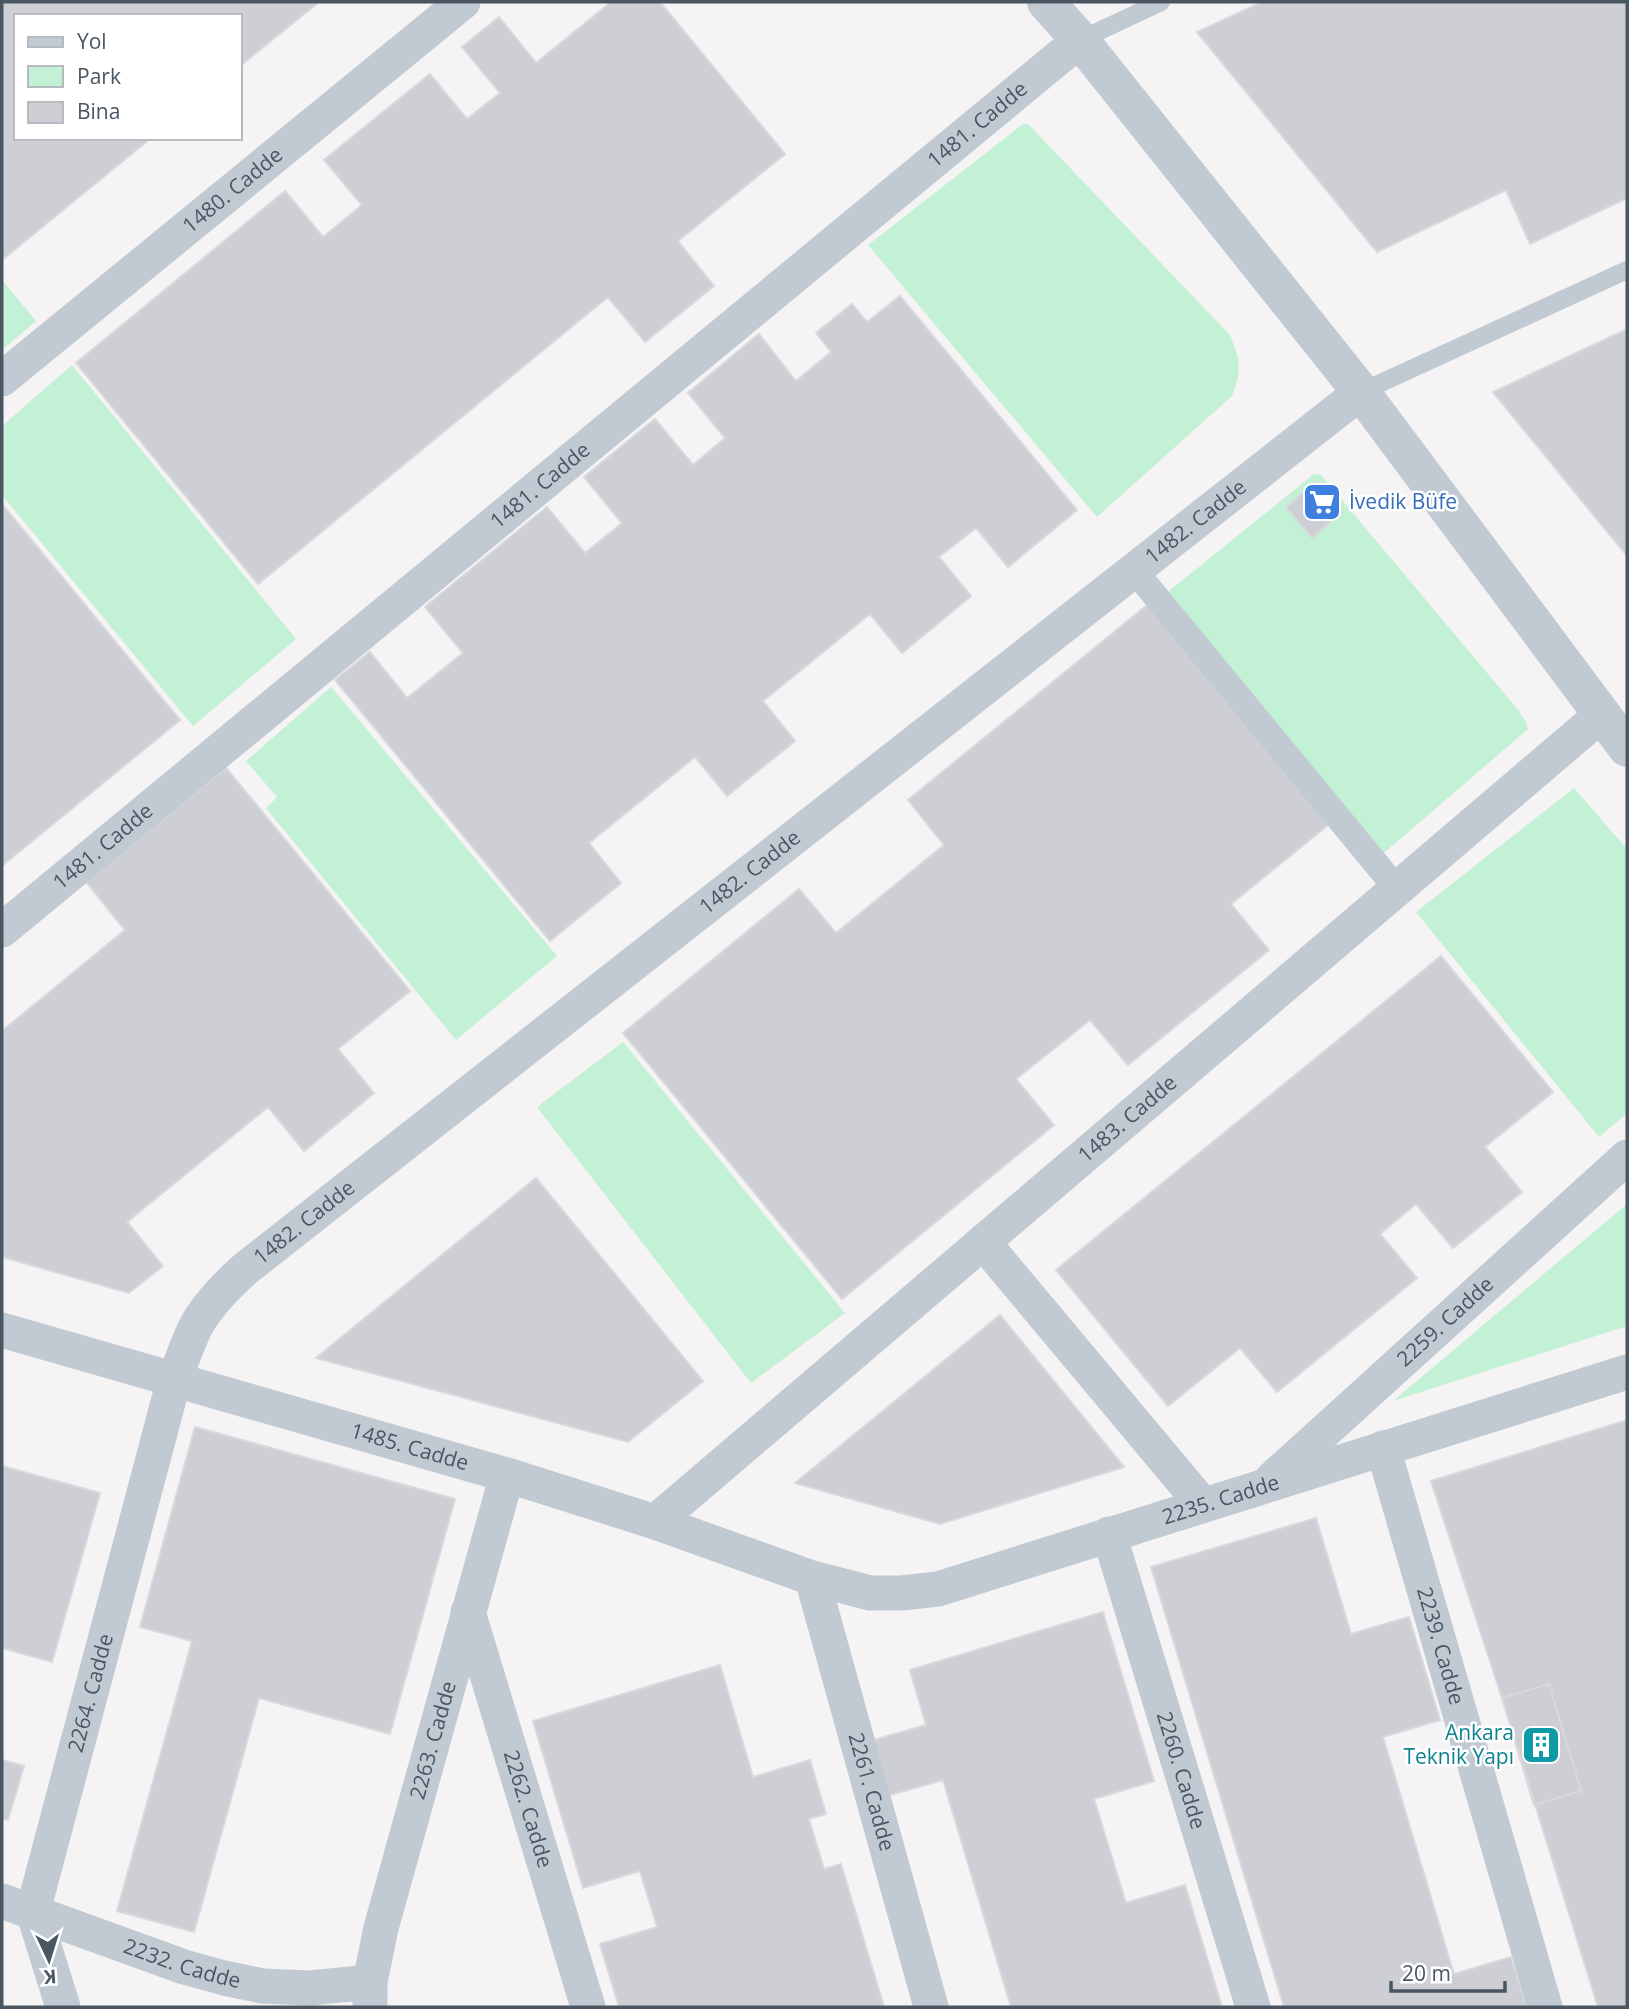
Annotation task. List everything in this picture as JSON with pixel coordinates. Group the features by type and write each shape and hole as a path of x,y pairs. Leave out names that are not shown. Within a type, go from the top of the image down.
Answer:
{"street":[{"name":"1480. Cadde","path":"2,379 463,2"},
{"path":"1046,2 1080,40 1361,392 1627,748"},
{"name":"1481. Cadde","path":"2,930 1080,40"},
{"name":"1482. Cadde","path":"174,1380 206,1310 223,1289 245,1269 1361,392"},
{"path":"1134,570 1397,888"},
{"name":"1483. Cadde","path":"655,1522 1601,715"},
{"name":"2259. Cadde","path":"1265,1485 1627,1157"},
{"path":"983,1242 1203,1504"},
{"name":"1485. Cadde","path":"2,1331 507,1475 655,1522 812,1577"},
{"name":"2235. Cadde","path":"812,1577 870,1593 901,1594 937,1589 1627,1372"},
{"name":"2264. Cadde","path":"17,1906 174,1380"},
{"name":"2239. Cadde","path":"1383,1448 1545,2007"},
{"name":"2263. Cadde","path":"370,1995 381,1928 507,1475"},
{"name":"2260. Cadde","path":"1109,1534 1253,2007"},
{"name":"2261. Cadde","path":"812,1577 931,2007"},
{"name":"2262. Cadde","path":"468,1612 588,2007"},
{"path":"17,1906 62,2007"},
{"name":"2232. Cadde","path":"17,1906 184,1967 224,1978 263,1986 370,1995"}],"lane":[{"path":"1080,40 1161,2"},
{"path":"1361,392 1627,270"}],"green space":[{"path":"1023,124 1028,124 1229,334 1238,358 1239,372 1232,396 1097,517 868,245"},
{"path":"2,280 36,321 2,350"},
{"path":"72,365 296,639 193,726 2,495 2,426"},
{"path":"1314,474 1321,475 1519,711 1528,729 1378,858 1163,596"},
{"path":"331,687 557,956 456,1040 266,808 277,797 246,761"},
{"path":"1574,788 1627,849 1627,1113 1599,1137 1416,912"},
{"path":"623,1042 845,1313 751,1383 537,1107"},
{"path":"1627,1204 1627,1326 1393,1401"}],"building":[{"path":"2,2 319,2 242,64 242,14 14,14 14,140 149,140 2,260"},
{"path":"611,2 660,2 785,154 678,241 714,286 645,342 608,297 258,584 76,363 285,191 323,237 362,205 324,160 430,74 467,119 500,93 462,47 499,17 536,63"},
{"path":"1262,2 1627,2 1627,198 1530,244 1506,190 1377,252 1197,32"},
{"path":"900,296 1077,510 1008,567 976,528 939,557 971,596 902,653 870,614 763,701 795,741 727,796 695,757 589,843 621,883 550,941 335,680 370,652 407,698 463,653 425,607 547,507 585,553 622,523 584,477 655,419 693,465 725,438 688,393 759,334 796,381 831,352 816,333 852,304 867,322"},
{"path":"1627,329 1627,556 1493,392"},
{"path":"1316,482 1342,512 1312,538 1286,507"},
{"path":"2,504 180,720 2,866"},
{"path":"1152,601 1333,821 1231,904 1269,950 1128,1065 1090,1020 1016,1079 1054,1125 842,1299 623,1033 799,889 836,933 944,845 908,800"},
{"path":"226,768 410,991 338,1049 374,1093 304,1151 268,1107 127,1222 163,1266 129,1293 2,1257 2,1031 125,930 86,882"},
{"path":"1441,956 1553,1092 1485,1147 1522,1192 1453,1248 1416,1204 1380,1234 1417,1278 1277,1392 1240,1348 1168,1406 1056,1270"},
{"path":"536,1178 703,1381 628,1442 316,1358"},
{"path":"1000,1315 1124,1467 940,1524 795,1483"},
{"path":"1627,1420 1627,2007 1598,2007 1431,1481"},
{"path":"195,1427 455,1499 390,1734 259,1698 194,1932 117,1911 192,1641 140,1627"},
{"path":"2,1466 100,1493 52,1662 2,1648"},
{"path":"1316,1518 1351,1634 1409,1617 1440,1720 1383,1737 1454,1974 1511,1957 1527,2007 1284,2007 1151,1567"},
{"path":"1103,1612 1154,1781 1094,1799 1126,1903 1185,1885 1222,2007 1011,2007 943,1780 890,1795 874,1740 926,1725 910,1670"},
{"path":"720,1665 753,1777 810,1760 826,1814 809,1819 824,1869 841,1864 884,2007 619,2007 600,1944 657,1927 640,1871 583,1888 533,1721"},
{"name":"Ankara Teknik Yapı","path":"1549,1684 1581,1791 1534,1805 1502,1698"},
{"path":"2,1760 24,1766 8,1820 2,1818"}],"place":[{"name":"İvedik Büfe","path":"1322,502"},
{"name":"Ankara Teknik Yapı","path":"1541,1745"}]}
